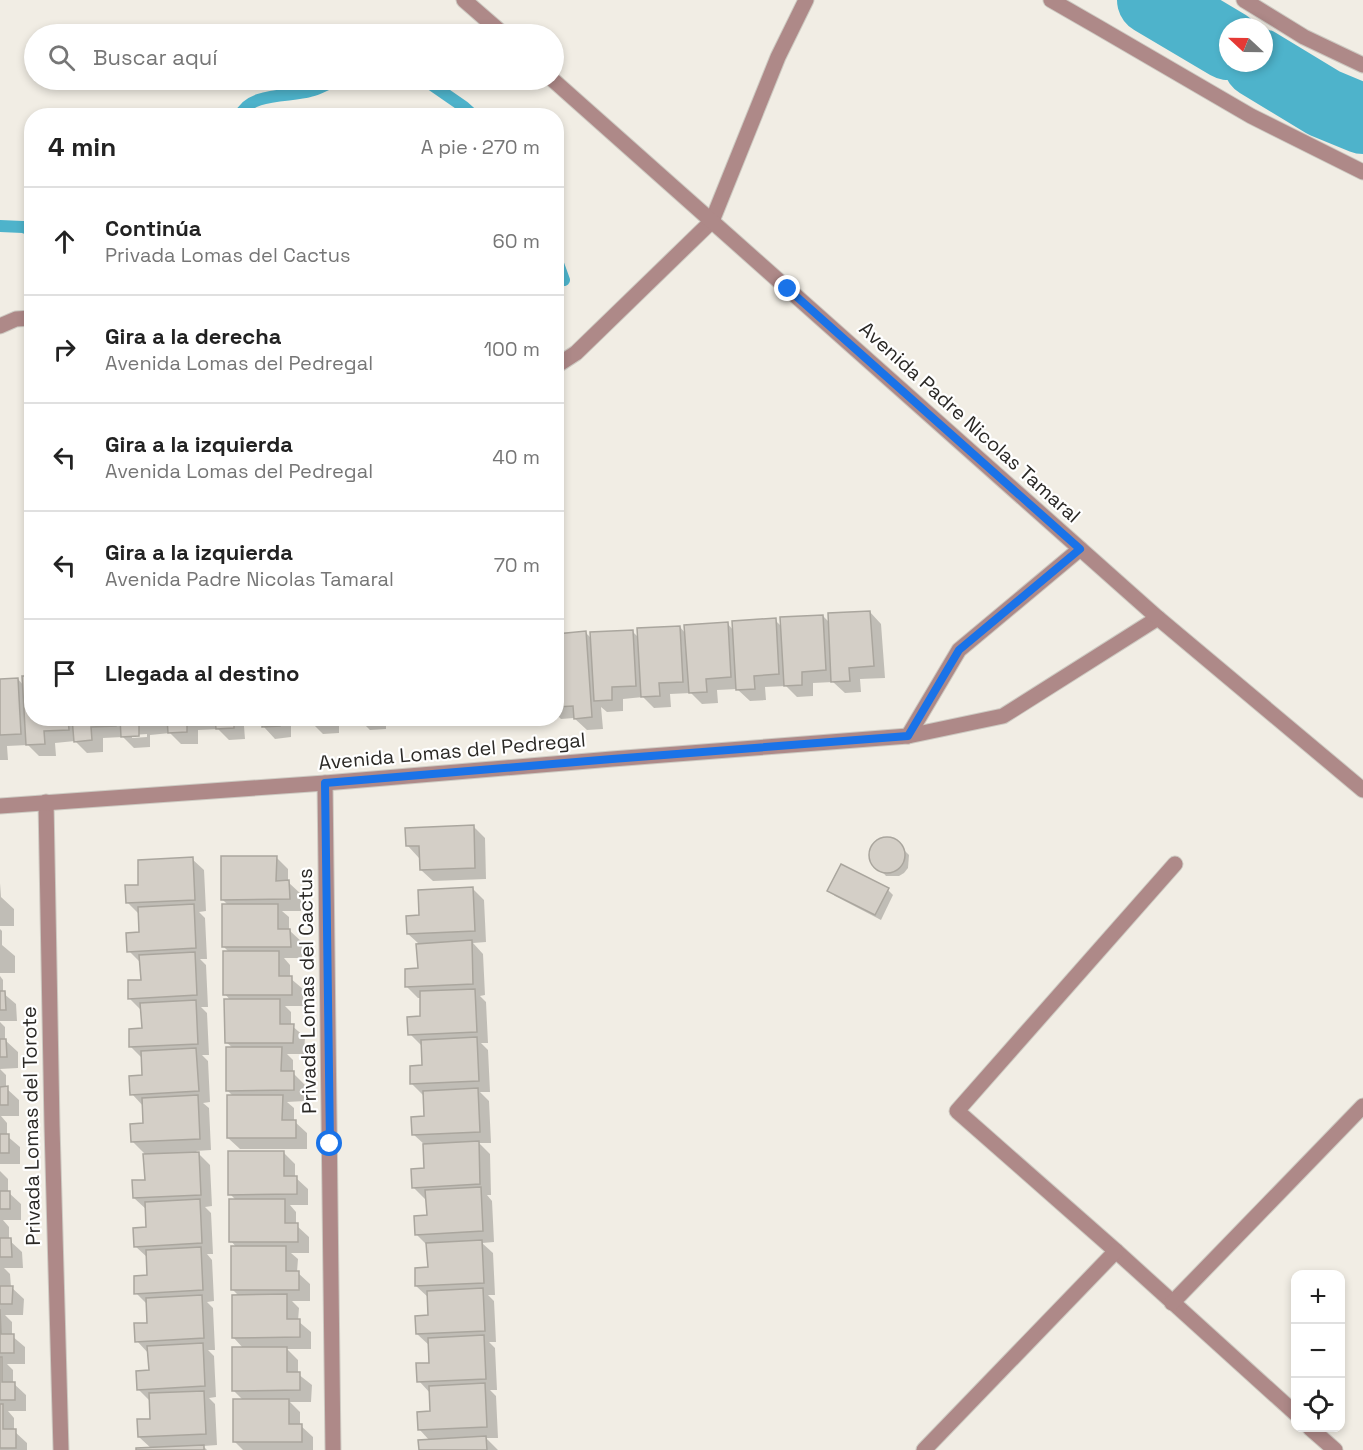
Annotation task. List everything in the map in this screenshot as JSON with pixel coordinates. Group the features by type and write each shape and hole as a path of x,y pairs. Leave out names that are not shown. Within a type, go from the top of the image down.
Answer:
{"street":[{"path":"464,0 492,24"},
{"path":"564,361 576,353 712,221 778,57 806,0"},
{"path":"1050,0 1251,116 1363,171"},
{"path":"1244,0 1304,37 1363,65"},
{"name":"Avenida Padre Nicolas Tamaral","path":"564,90 1158,618 1363,790"},
{"path":"0,326 16,319 24,318"},
{"path":"908,736 959,650 1080,549"},
{"name":"Avenida Lomas del Pedregal","path":"0,806 325,783 908,736 1003,716 1158,618"},
{"name":"Privada Lomas del Cactus","path":"325,783 333,1450"},
{"name":"Privada Lomas del Torote","path":"46,802 61,1450"},
{"path":"1175,864 957,1111 1291,1410"},
{"path":"1172,1303 1363,1106"},
{"path":"924,1450 1116,1251"},
{"path":"1315,1432 1335,1450"}],"building":[{"path":"870,611 874,666 849,668 850,681 831,682 828,613"},
{"path":"823,615 826,670 802,672 802,685 784,686 780,617"},
{"path":"776,618 779,674 754,676 755,689 736,690 732,621"},
{"path":"728,622 731,677 706,679 707,692 689,693 684,625"},
{"path":"680,626 683,682 659,683 660,696 641,697 637,628"},
{"path":"633,630 636,686 612,687 612,700 594,701 590,632"},
{"path":"586,631 592,717 574,719 573,706 564,707 564,633"},
{"path":"22,676 24,676 24,710"},
{"path":"18,678 21,734 0,735 0,679"},
{"path":"25,726 69,726 69,730 44,731 45,744 26,745"},
{"path":"73,726 116,726 91,727 92,740 74,742"},
{"path":"120,726 139,726 139,736 121,737"},
{"path":"168,726 187,726 187,732 168,733"},
{"path":"216,726 234,726 234,728 216,729"},
{"path":"474,825 475,868 420,870 419,846 406,846 405,828"},
{"path":"887,837 899,843 905,855 899,867 887,873 875,867 869,855 875,843"},
{"path":"221,856 277,856 276,881 289,880 290,899 221,900"},
{"path":"193,857 195,900 126,903 125,885 138,885 138,860"},
{"path":"841,864 889,888 875,915 827,891"},
{"path":"473,887 475,931 407,934 406,916 419,915 418,890"},
{"path":"194,904 196,948 127,952 126,933 139,932 138,907"},
{"path":"222,904 278,904 278,929 290,929 291,947 222,947"},
{"path":"472,940 473,984 405,987 405,969 418,968 416,944"},
{"path":"223,951 279,951 279,976 292,976 292,995 223,995"},
{"path":"195,952 197,995 128,999 128,980 141,980 139,955"},
{"path":"475,989 477,1032 408,1035 407,1017 420,1016 420,991"},
{"path":"0,991 5,991 6,1010 0,1010"},
{"path":"224,999 280,999 280,1024 294,1024 293,1043 225,1043"},
{"path":"196,1000 198,1044 129,1047 129,1029 142,1028 140,1003"},
{"path":"477,1037 479,1081 410,1084 410,1066 422,1065 421,1040"},
{"path":"0,1039 6,1039 7,1057 0,1057"},
{"path":"226,1047 282,1047 281,1071 294,1071 294,1090 226,1091"},
{"path":"196,1048 199,1091 130,1095 129,1076 142,1075 141,1051"},
{"path":"8,1086 8,1105 0,1105 0,1087"},
{"path":"478,1088 480,1132 412,1135 411,1117 424,1116 423,1091"},
{"path":"198,1095 200,1139 131,1142 130,1124 143,1123 142,1098"},
{"path":"227,1095 283,1095 282,1120 296,1120 296,1138 227,1138"},
{"path":"0,1134 9,1134 9,1153 0,1153"},
{"path":"479,1141 480,1184 412,1188 411,1169 424,1168 423,1144"},
{"path":"228,1151 284,1151 284,1176 297,1176 297,1194 228,1195"},
{"path":"199,1152 201,1195 133,1198 132,1180 145,1180 143,1154"},
{"path":"481,1187 483,1231 415,1235 414,1216 427,1215 425,1190"},
{"path":"0,1191 10,1191 10,1209 0,1209"},
{"path":"200,1199 202,1243 134,1247 133,1228 146,1227 145,1202"},
{"path":"229,1199 285,1199 285,1223 298,1223 298,1242 229,1242"},
{"path":"0,1238 11,1238 12,1257 0,1257"},
{"path":"482,1240 484,1283 415,1286 415,1268 428,1267 426,1243"},
{"path":"231,1246 286,1246 286,1271 299,1271 299,1290 231,1290"},
{"path":"201,1247 203,1290 134,1294 134,1276 147,1275 146,1250"},
{"path":"0,1286 13,1286 12,1304 0,1304"},
{"path":"483,1288 485,1331 416,1334 415,1316 428,1315 427,1291"},
{"path":"287,1294 287,1319 300,1319 300,1337 232,1338 232,1295"},
{"path":"202,1295 204,1338 135,1342 134,1323 147,1323 146,1298"},
{"path":"0,1309 1,1334 14,1334 14,1353 0,1353"},
{"path":"484,1335 486,1379 417,1382 416,1363 429,1363 428,1338"},
{"path":"203,1343 205,1386 137,1390 136,1371 149,1370 147,1346"},
{"path":"232,1347 287,1347 287,1372 300,1372 300,1390 232,1391"},
{"path":"0,1357 2,1357 2,1382 15,1382 15,1400 0,1400"},
{"path":"485,1383 487,1427 418,1430 417,1412 430,1411 429,1386"},
{"path":"204,1391 206,1434 138,1437 137,1419 150,1419 149,1393"},
{"path":"233,1399 289,1399 289,1424 302,1424 302,1442 233,1442"},
{"path":"0,1404 3,1404 3,1429 16,1429 16,1448 0,1448"},
{"path":"486,1436 487,1450 419,1450 418,1440"},
{"path":"204,1445 204,1450 136,1450 136,1448"}],"waterway":[{"path":"1152,0 1219,40"},
{"path":"1273,72 1324,103 1363,119"},
{"path":"245,108 261,99 314,90"},
{"path":"439,90 465,108"},
{"path":"0,226 24,227"}],"route":[{"path":"330,1144 325,783 908,736 959,650 1080,549 788,289"}]}
